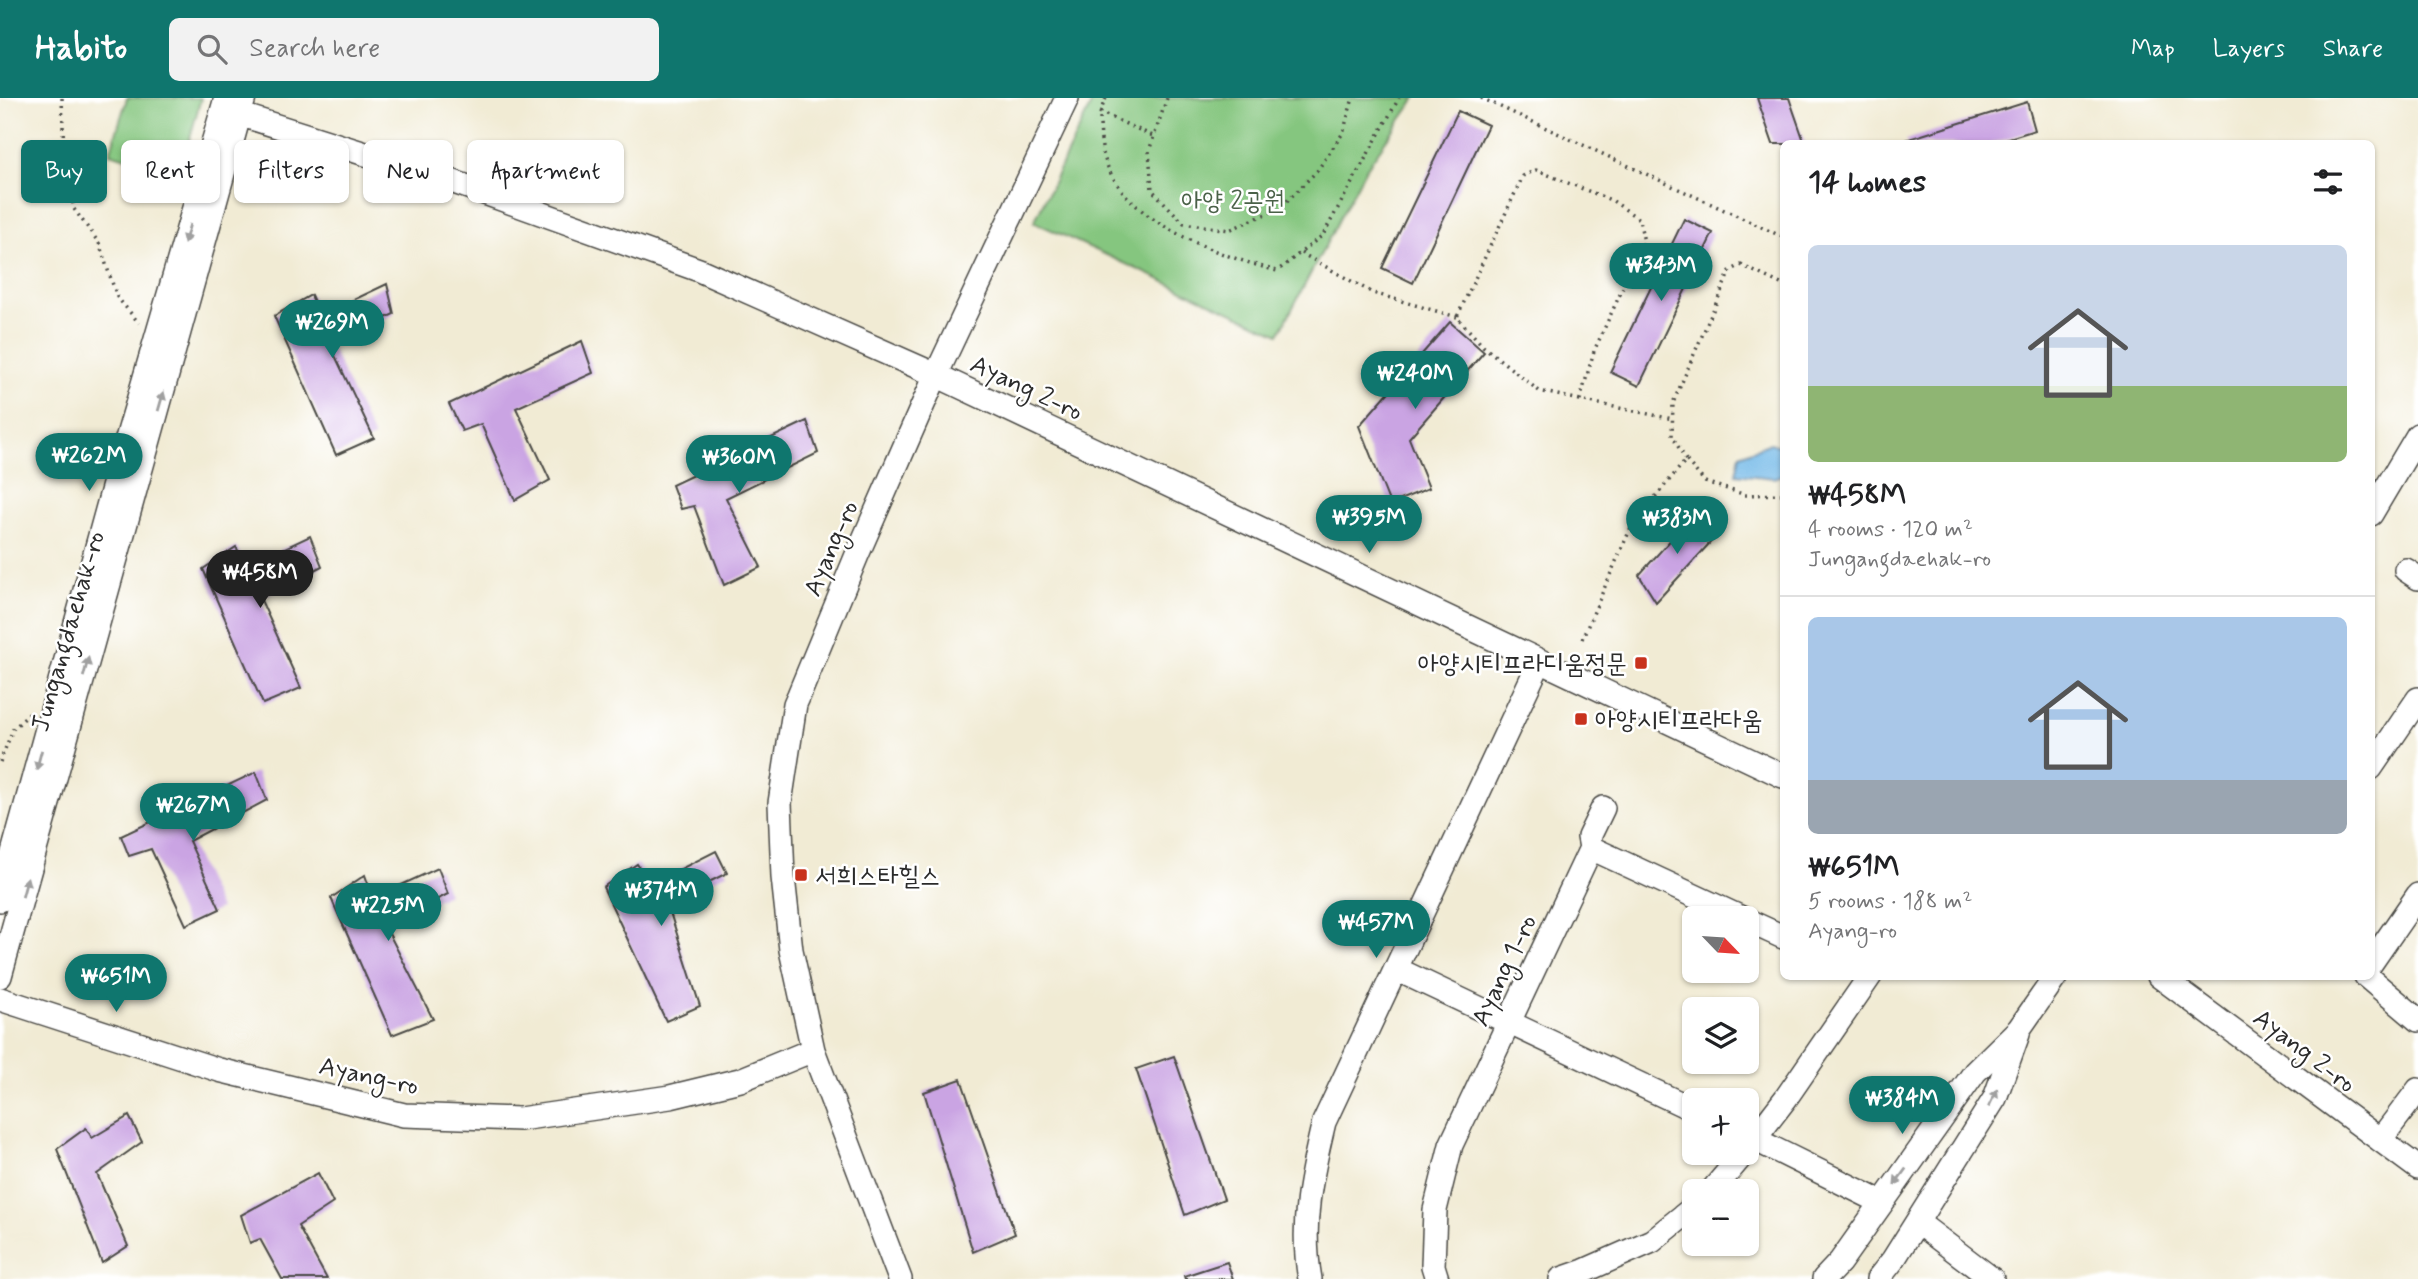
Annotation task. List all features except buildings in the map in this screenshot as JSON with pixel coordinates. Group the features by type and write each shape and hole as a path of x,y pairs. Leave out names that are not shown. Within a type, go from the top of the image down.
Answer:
{"street":[{"name":"Ayang-ro","path":"900,1279 813,1050 791,950 782,864 780,803 795,704 851,567 936,375 1067,98"},
{"name":"Jungangdaehak-ro","path":"0,901 118,470 233,105"},
{"name":"Jungangdaehak-ro","path":"0,976 233,105"},
{"name":"Ayang 2-ro","path":"233,105 699,270 936,375 1780,775"},
{"path":"2375,507 2418,435"},
{"path":"1310,1279 1305,1251 1309,1184 1325,1122 1540,661"},
{"path":"2375,762 2418,699"},
{"name":"Ayang 1-ro","path":"1437,1279 1433,1266 1435,1210 1451,1145 1591,848 1589,837 1603,808"},
{"path":"1591,848 1717,906"},
{"path":"2375,958 2418,895"},
{"path":"1759,926 1780,936"},
{"path":"1396,969 1682,1104"},
{"path":"1759,1129 1867,980"},
{"path":"1824,1279 1840,1262 1975,1072 2019,1029 2053,980"},
{"name":"Ayang 2-ro","path":"2165,980 2418,1168"},
{"path":"2371,980 2418,1020"},
{"name":"Ayang-ro","path":"0,999 219,1070 404,1115 520,1119 670,1097 740,1080 813,1050"},
{"path":"1878,1279 1995,1098 2019,1029"},
{"path":"2380,1140 2418,1090"},
{"path":"1759,1149 1881,1202"},
{"path":"1721,1179 1732,1165"},
{"path":"1561,1279 1652,1241 1682,1217"},
{"path":"1917,1222 1992,1279"}],"path":[{"path":"62,98 64,154 74,209 99,243 117,297 156,344"},
{"path":"1106,98 1099,112 1103,159 1121,192 1172,233 1227,257 1277,271 1323,235 1399,98"},
{"path":"1167,98 1149,151 1152,190 1184,223 1229,230 1280,208 1317,171 1343,133 1353,98"},
{"path":"1481,98 1780,236"},
{"path":"1099,112 1153,136"},
{"path":"1457,317 1522,176 1536,170 1614,201 1639,219 1644,242 1594,351 1580,400"},
{"path":"1301,253 1373,293 1457,317 1483,346 1539,391 1673,419"},
{"path":"1780,284 1741,265 1730,271 1673,403 1672,436 1686,460 1705,482 1746,495 1780,494"},
{"path":"1582,639 1632,525 1686,460"}],"green space":[{"path":"127,98 201,98 189,140 121,140 121,156 110,153"},
{"name":"아양 2공원","path":"1094,98 1416,98 1365,170 1279,334 1034,222"}],"water":[{"path":"1770,443 1780,446 1780,476 1774,478 1736,474 1740,455"}],"place":[{"name":"아양시티프라디움정문","path":"1641,663"},
{"name":"아양시티프라다움","path":"1581,719"},
{"name":"서희스타힐스","path":"801,875"}]}
